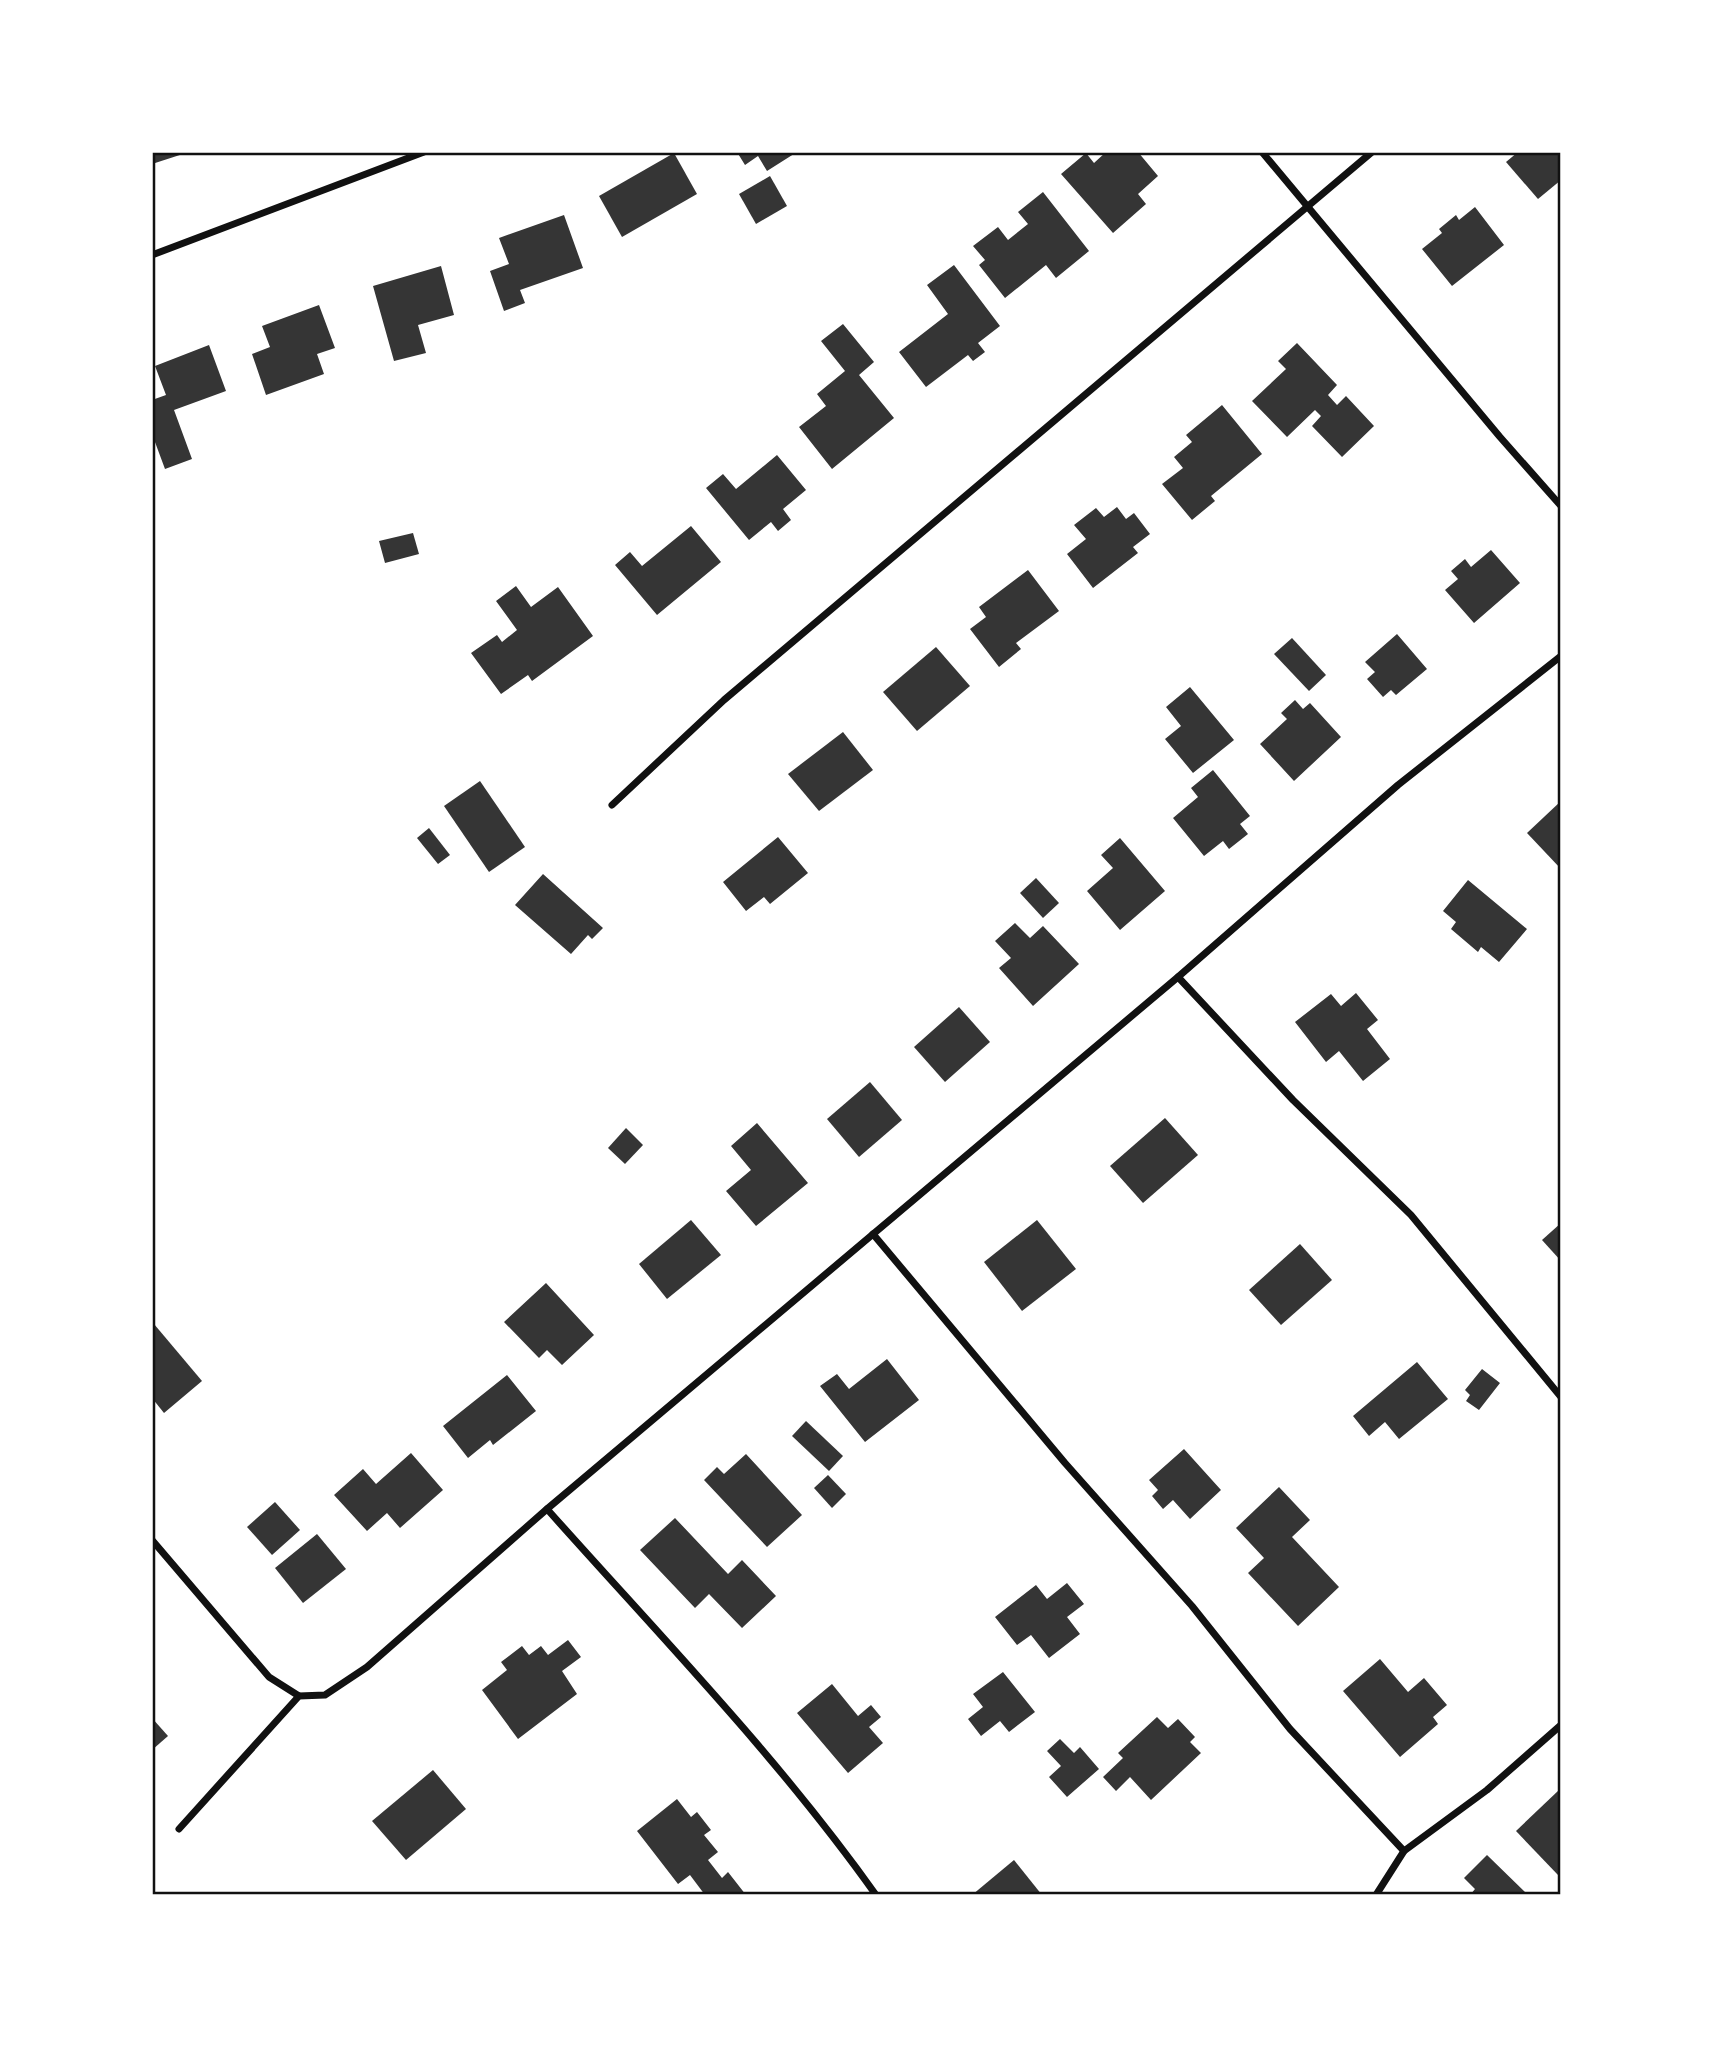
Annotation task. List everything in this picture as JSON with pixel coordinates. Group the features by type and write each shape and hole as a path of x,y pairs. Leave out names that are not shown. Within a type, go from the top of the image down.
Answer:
{"street":[{"path":"152,255 424,152"},
{"path":"1262,152 1491,427 1561,506"},
{"path":"612,805 724,700 1372,152"},
{"path":"152,1540 269,1677 299,1696 325,1695 366,1667 547,1509 1178,977 1398,785 1561,656"},
{"path":"1178,977 1293,1100 1411,1215 1561,1397"},
{"path":"873,1234 1065,1463 1192,1606 1290,1729 1404,1851"},
{"path":"547,1509 770,1759 840,1844 876,1895"},
{"path":"179,1829 299,1696"},
{"path":"1377,1895 1404,1851 1487,1790 1561,1725"}],"building":[{"path":"152,152 186,152 186,153 152,164"},
{"path":"737,152 797,152 767,171 758,156 745,165"},
{"path":"1106,152 1138,152 1158,176 1138,194 1146,204 1113,233 1061,174 1086,153 1094,163"},
{"path":"1518,152 1561,152 1561,180 1538,199 1506,162"},
{"path":"674,153 697,194 622,237 599,196"},
{"path":"770,176 787,206 756,224 739,194"},
{"path":"1043,192 1089,251 1056,278 1046,265 1005,298 979,265 985,260 973,246 998,227 1008,240 1028,224 1018,212"},
{"path":"1475,207 1504,245 1452,286 1422,249 1442,233 1439,229 1456,215 1459,220"},
{"path":"564,215 583,268 520,290 525,303 504,311 490,271 509,264 499,238"},
{"path":"954,265 1000,326 978,343 985,352 973,361 968,355 926,387 899,352 948,314 927,285"},
{"path":"441,266 454,315 418,325 426,353 394,361 373,286"},
{"path":"319,305 335,348 317,354 324,374 266,395 252,354 270,347 262,326"},
{"path":"843,324 874,362 859,375 894,418 832,469 799,427 826,406 817,394 845,371 821,341"},
{"path":"1297,343 1337,385 1328,395 1337,405 1346,396 1374,426 1342,457 1312,426 1321,416 1315,410 1287,437 1252,401 1286,369 1278,361"},
{"path":"209,345 226,391 174,410 192,459 165,469 152,434 152,400 166,395 155,366"},
{"path":"1222,405 1262,454 1211,496 1215,501 1192,520 1162,484 1183,468 1174,457 1192,442 1186,435"},
{"path":"777,455 806,490 783,509 791,520 778,531 771,522 749,540 706,488 723,474 736,489"},
{"path":"1117,507 1126,519 1134,513 1150,534 1133,547 1138,553 1093,588 1067,554 1086,539 1074,525 1096,508 1104,517"},
{"path":"691,526 721,562 657,615 615,565 630,552 642,566"},
{"path":"413,533 419,554 385,563 379,541"},
{"path":"1491,550 1520,583 1474,623 1445,590 1458,579 1451,571 1465,559 1471,567"},
{"path":"1028,570 1059,611 1016,643 1021,649 999,667 970,629 986,617 979,607"},
{"path":"516,586 531,607 558,587 593,636 532,681 528,675 501,694 471,653 497,635 502,642 517,630 496,601"},
{"path":"1397,634 1427,669 1396,695 1391,690 1383,697 1367,679 1375,672 1365,662"},
{"path":"1292,638 1326,675 1309,691 1274,654"},
{"path":"936,647 970,686 917,731 883,692"},
{"path":"1190,687 1234,740 1193,773 1165,739 1181,726 1166,707"},
{"path":"1295,700 1303,709 1310,703 1341,737 1294,781 1260,744 1287,719 1281,713"},
{"path":"843,732 873,770 819,811 788,774"},
{"path":"1213,770 1250,816 1240,824 1248,834 1229,849 1223,841 1204,856 1173,818 1198,797 1191,788"},
{"path":"480,781 525,847 489,872 444,806"},
{"path":"1561,801 1561,869 1527,833"},
{"path":"429,828 450,855 438,864 417,838"},
{"path":"778,837 808,873 770,904 764,897 746,911 723,882"},
{"path":"1120,838 1165,891 1120,930 1087,891 1113,868 1101,855"},
{"path":"543,874 603,928 592,939 588,935 571,954 515,905"},
{"path":"1036,878 1059,903 1043,918 1020,893"},
{"path":"1468,880 1527,929 1499,962 1481,947 1478,952 1451,929 1456,922 1443,911"},
{"path":"1015,923 1030,938 1043,926 1079,964 1033,1006 999,968 1011,958 995,941"},
{"path":"1356,993 1378,1020 1367,1029 1390,1059 1363,1081 1339,1051 1326,1062 1295,1022 1331,994 1341,1006"},
{"path":"959,1007 990,1042 945,1082 914,1047"},
{"path":"870,1082 902,1120 859,1157 827,1119"},
{"path":"1165,1118 1198,1155 1143,1203 1110,1166"},
{"path":"757,1123 808,1183 756,1226 726,1191 751,1170 731,1146"},
{"path":"626,1128 643,1145 625,1164 608,1148"},
{"path":"691,1220 721,1255 667,1299 639,1264"},
{"path":"1037,1220 1076,1269 1022,1311 984,1262"},
{"path":"1561,1223 1561,1261 1542,1240"},
{"path":"1300,1244 1332,1280 1281,1325 1249,1290"},
{"path":"546,1283 594,1335 562,1365 547,1350 539,1358 504,1322"},
{"path":"154,1324 202,1381 164,1413 152,1398"},
{"path":"887,1359 919,1400 865,1442 820,1386 837,1374 849,1389"},
{"path":"1417,1362 1448,1399 1399,1439 1385,1422 1369,1436 1353,1416"},
{"path":"1482,1369 1500,1383 1479,1410 1466,1401 1470,1395 1465,1390"},
{"path":"507,1375 536,1411 493,1445 490,1440 468,1458 443,1426"},
{"path":"806,1421 843,1456 829,1471 792,1436"},
{"path":"1184,1449 1221,1490 1190,1519 1173,1500 1163,1509 1152,1496 1158,1490 1149,1480"},
{"path":"411,1453 443,1490 400,1528 387,1513 367,1531 334,1495 363,1469 376,1484"},
{"path":"746,1454 802,1515 767,1547 704,1480 717,1467 724,1474"},
{"path":"828,1475 846,1494 832,1508 814,1488"},
{"path":"1279,1487 1310,1520 1292,1537 1339,1587 1298,1626 1248,1573 1264,1558 1236,1528"},
{"path":"275,1502 300,1530 272,1555 247,1527"},
{"path":"675,1518 728,1574 742,1560 776,1596 742,1628 709,1594 695,1608 640,1550"},
{"path":"317,1534 346,1569 303,1603 275,1568"},
{"path":"1067,1583 1084,1604 1067,1617 1080,1634 1049,1658 1031,1635 1017,1645 995,1617 1036,1585 1047,1599"},
{"path":"568,1640 581,1657 562,1671 577,1694 518,1739 482,1690 507,1670 501,1662 522,1646 529,1655 541,1646 548,1655"},
{"path":"1380,1659 1408,1692 1424,1678 1447,1705 1433,1717 1438,1724 1400,1757 1343,1691"},
{"path":"1003,1672 1035,1712 1009,1732 1000,1721 981,1736 968,1719 983,1707 973,1694"},
{"path":"832,1684 858,1716 871,1705 881,1717 869,1727 883,1743 848,1773 797,1713"},
{"path":"1157,1717 1168,1728 1178,1719 1195,1737 1190,1742 1201,1753 1151,1800 1130,1777 1116,1791 1103,1777 1123,1758 1118,1753"},
{"path":"152,1718 168,1736 152,1750"},
{"path":"1060,1739 1074,1753 1080,1747 1099,1769 1067,1797 1049,1777 1061,1766 1047,1751"},
{"path":"433,1770 466,1809 406,1860 372,1821"},
{"path":"1559,1790 1561,1872 1558,1875 1516,1831"},
{"path":"677,1799 691,1817 697,1812 711,1830 704,1835 718,1852 708,1860 722,1878 728,1872 746,1895 705,1895 690,1875 678,1884 637,1831"},
{"path":"1487,1855 1528,1895 1470,1895 1475,1889 1464,1878"},
{"path":"1014,1860 1042,1895 972,1895"}]}
